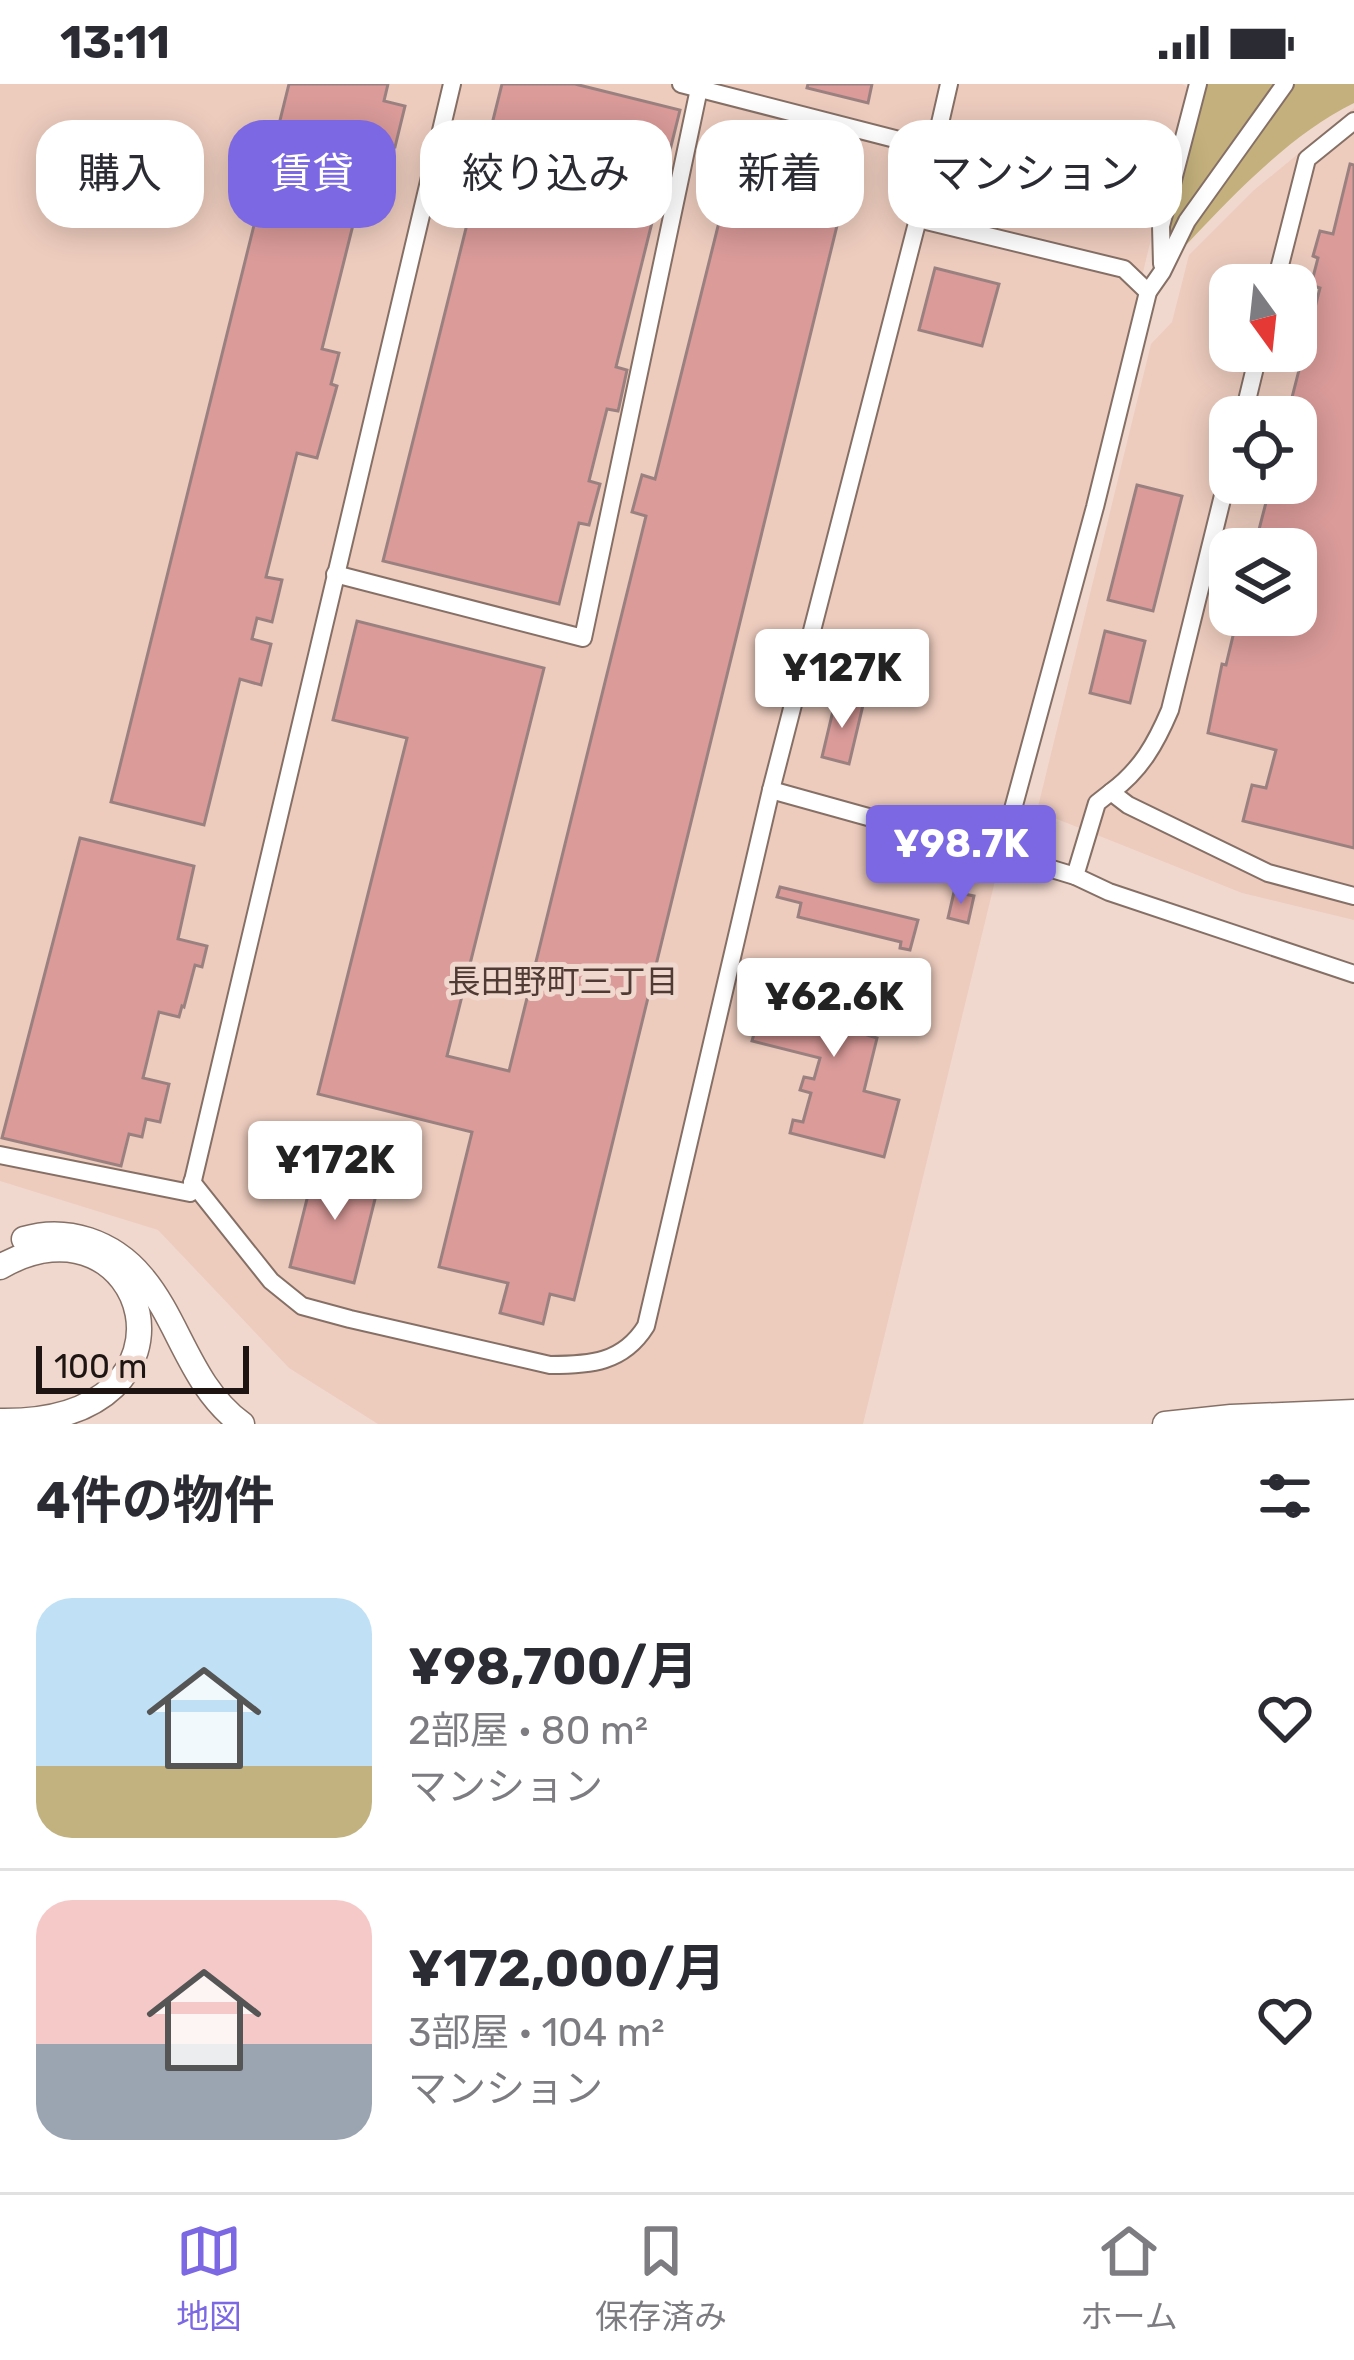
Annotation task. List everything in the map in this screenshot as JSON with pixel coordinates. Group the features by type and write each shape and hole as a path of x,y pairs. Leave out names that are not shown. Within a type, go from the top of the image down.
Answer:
{"highway":[{"path":"0,1250 41,1234 70,1234 119,1256 142,1277 211,1392 242,1424"},
{"path":"0,1267 43,1250 87,1255 110,1269 129,1290 139,1320 140,1346 133,1369 118,1390 87,1412 52,1421 0,1421"},
{"path":"1165,1424 1354,1412"}],"street":[{"path":"0,1156 190,1193 452,84"},
{"path":"941,120 949,84"},
{"path":"1162,272 1161,226 1198,84"},
{"path":"1012,857 1007,830 1148,292 1187,221 1285,84"},
{"path":"335,574 583,638 694,85 888,137"},
{"path":"1280,264 1306,159 1354,121"},
{"path":"192,1182 271,1281 302,1306 550,1365 609,1358 635,1343 646,1326 770,790 916,228"},
{"path":"955,228 1124,269 1148,292"},
{"path":"1075,876 1097,802 1144,761 1170,710 1221,504"},
{"path":"770,790 1075,876 1109,892 1354,974"},
{"path":"1111,792 1128,805 1268,874 1354,896"}],"shaded area":[{"path":"0,84 1188,87 1180,120 888,120 888,228 1154,228 863,1424 378,1424 289,1368 158,1230 0,1181"},
{"path":"1202,84 1282,84 1182,221 1182,163"},
{"path":"1286,84 1354,84 1354,103 1286,148 1187,244 1180,244"},
{"path":"1354,108 1354,920 1242,893 1037,811 1151,344 1172,322 1189,255 1254,190"}],"building":[{"path":"289,84 388,84 384,101 405,106 396,143 396,120 280,120"},
{"path":"502,84 575,84 680,110 672,142 672,120 493,120"},
{"path":"808,84 872,84 868,103 807,88"},
{"path":"1350,164 1354,165 1354,848 1243,821 1252,785 1266,788 1276,750 1208,733 1222,664 1226,665 1233,636 1317,636 1317,528 1259,528 1266,504 1317,504 1317,396 1292,396 1299,372 1317,372 1320,288 1318,258 1313,256 1320,231 1333,234"},
{"path":"253,228 352,228 322,349 339,353 331,384 337,386 317,458 297,453 266,577 282,580 272,622 257,618 252,639 271,644 261,685 240,679 204,825 111,802"},
{"path":"466,228 651,228 616,367 627,370 619,407 618,411 607,409 589,481 600,484 589,525 579,523 559,604 383,561"},
{"path":"718,228 836,228 574,1300 550,1294 543,1324 500,1313 508,1283 439,1267 472,1132 318,1094 407,738 333,720 357,621 544,668 447,1056 509,1071 646,516 632,512 642,475 655,479"},
{"path":"935,268 999,284 982,346 919,330"},
{"path":"1137,485 1182,496 1153,611 1108,600"},
{"path":"1105,631 1145,641 1130,703 1090,693"},
{"path":"836,698 863,705 849,764 822,757"},
{"path":"80,838 194,866 178,939 207,946 202,967 195,965 179,1017 159,1012 143,1078 169,1084 160,1122 146,1119 142,1137 129,1134 121,1166 2,1138"},
{"path":"780,887 918,920 910,950 900,948 901,942 798,917 801,903 777,897"},
{"path":"954,892 974,896 968,923 948,918"},
{"path":"798,966 879,987 867,1035 877,1038 864,1091 899,1100 884,1157 790,1133 793,1120 803,1122 811,1093 800,1090 804,1077 814,1079 820,1058 752,1041 761,1009 786,1015"},
{"path":"316,1163 380,1179 354,1283 290,1267"}],"district":[{"name":"長田野町三丁目","path":"563,981"}]}
